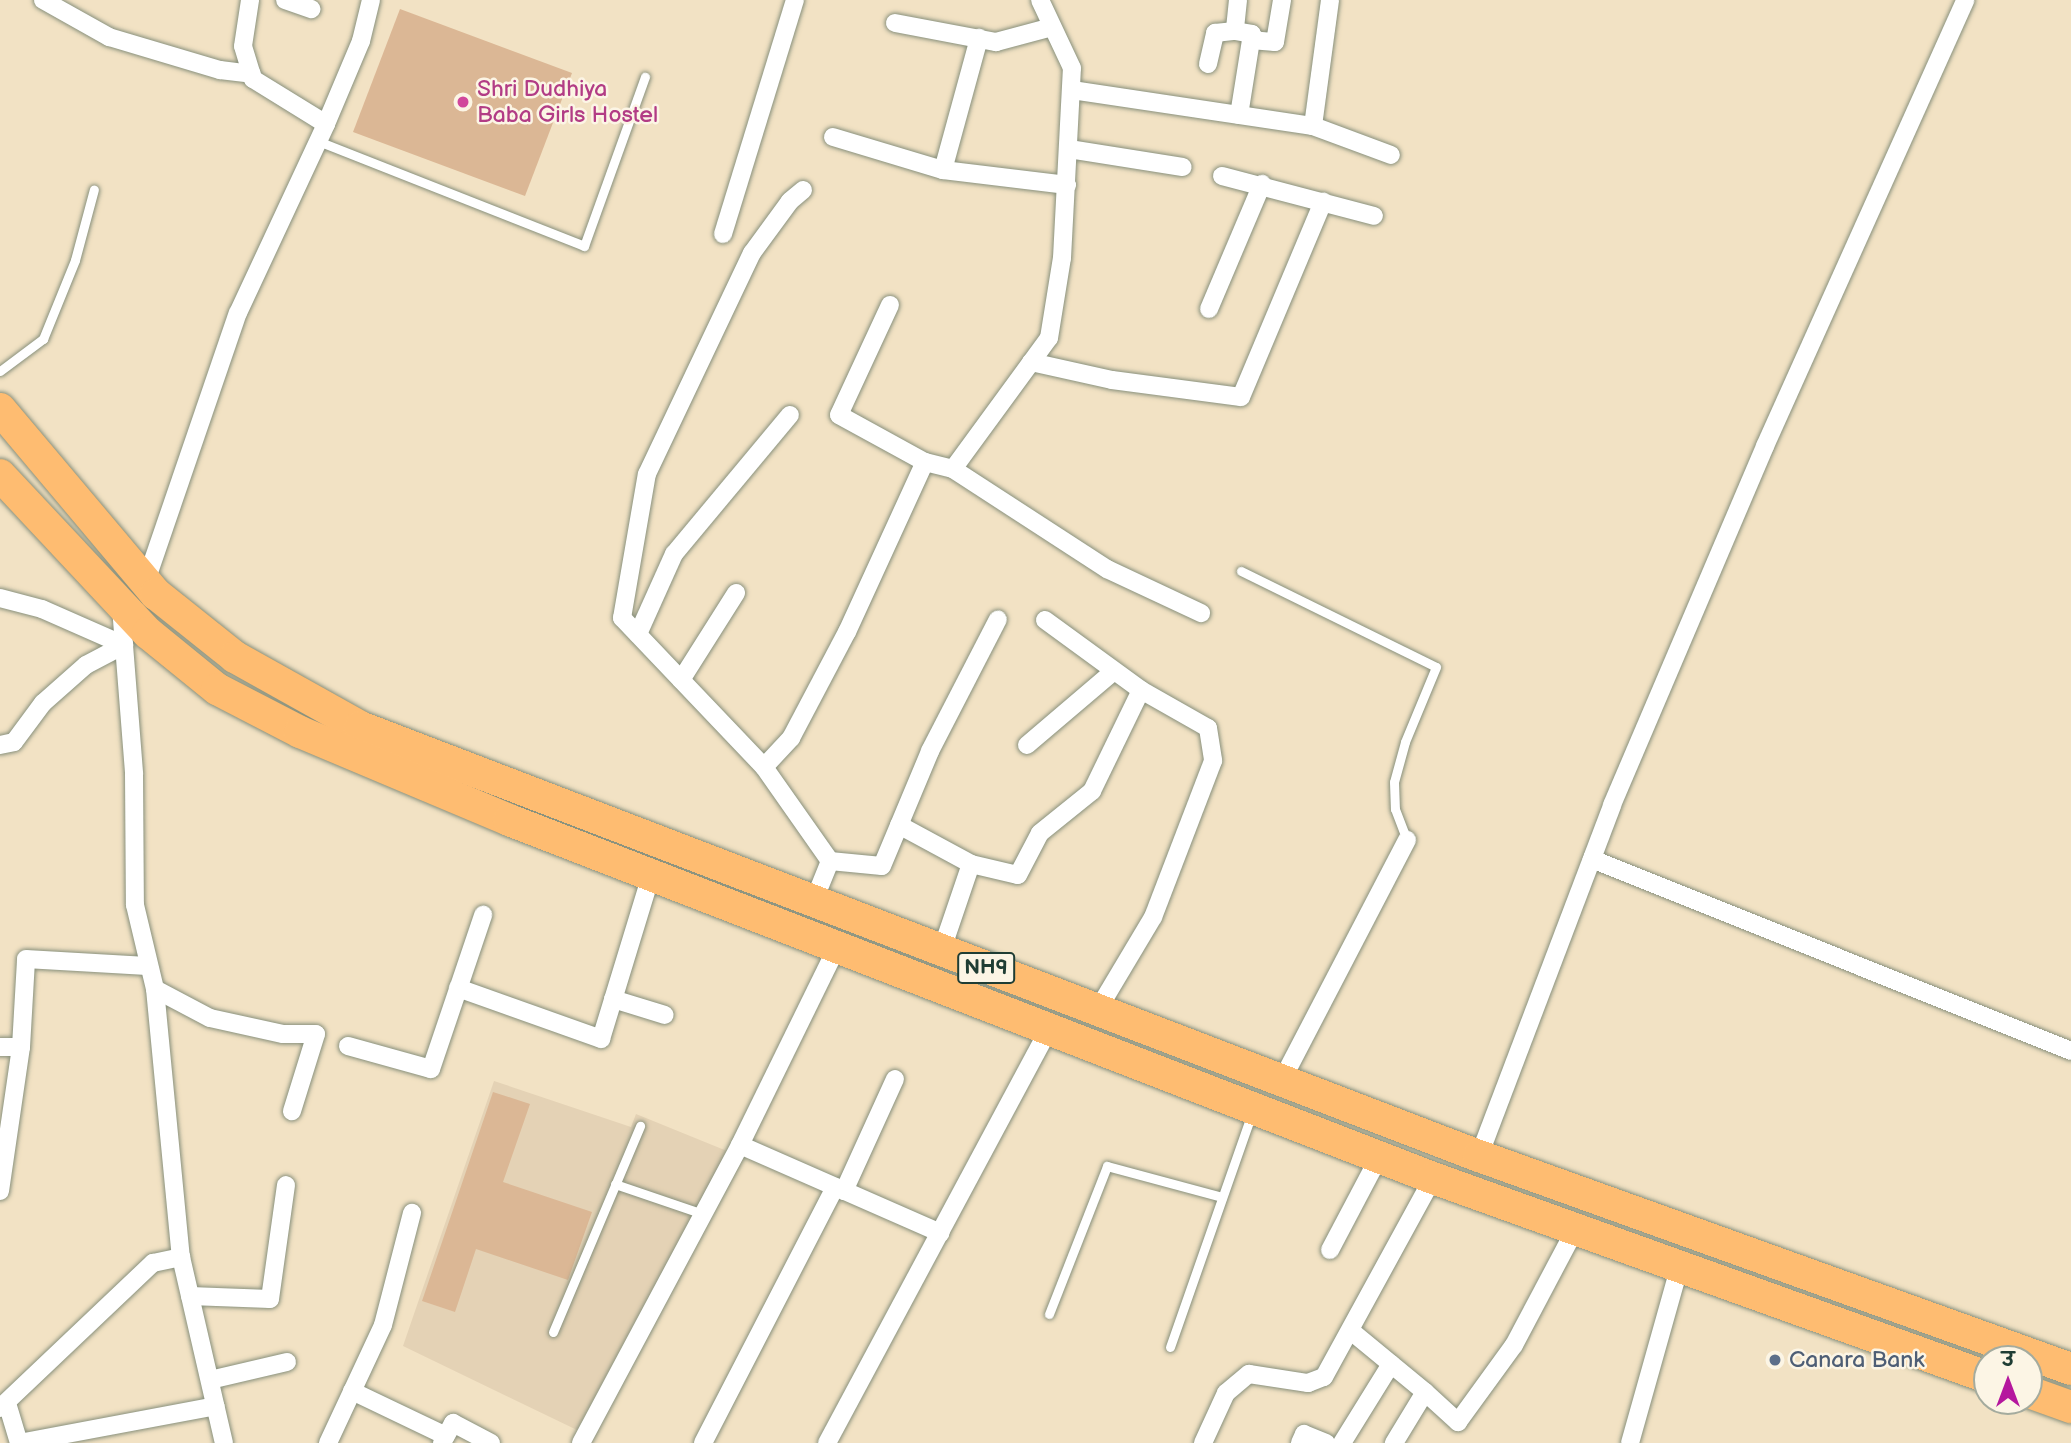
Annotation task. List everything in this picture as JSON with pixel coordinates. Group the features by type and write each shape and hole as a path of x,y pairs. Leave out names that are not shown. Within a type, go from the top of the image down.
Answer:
{"highway":[{"name":"NH9","path":"0,410 146,581 235,657 360,727 1281,1082 2071,1369"},
{"name":"NH9","path":"0,475 121,607 217,689 300,732 651,876 1378,1157 1679,1269 1973,1372"},
{"path":"2043,1397 2071,1407"}],"street":[{"path":"43,0 110,37 220,70 251,74 326,124"},
{"path":"250,0 243,46 251,74"},
{"path":"285,0 311,9"},
{"path":"146,581 238,313 326,124 361,41 371,0"},
{"path":"723,234 794,0"},
{"path":"1235,31 1238,0"},
{"path":"1251,40 1275,42 1282,0"},
{"path":"1314,126 1330,0"},
{"path":"1479,1156 1592,859 1765,446 1965,0"},
{"path":"953,469 1049,338 1062,258 1072,68 1036,1"},
{"path":"895,23 996,42 1052,27"},
{"path":"1208,64 1215,33 1235,31 1252,34 1239,115"},
{"path":"943,170 979,38"},
{"path":"1072,90 1314,126 1391,155"},
{"path":"833,137 943,170 1066,186"},
{"path":"1069,149 1182,167"},
{"path":"1222,176 1262,184 1374,216"},
{"path":"1209,309 1262,184"},
{"path":"803,190 790,201 752,253 647,474 622,618 764,767 830,861 882,866 930,751 998,619"},
{"path":"1031,362 1111,380 1241,397 1323,202"},
{"path":"890,305 839,415 925,462 953,469 1107,569 1202,613"},
{"path":"638,635 674,554 790,415"},
{"path":"764,767 791,738 847,632 925,462"},
{"path":"681,680 736,593"},
{"path":"0,598 42,609 124,645"},
{"path":"121,607 134,774 135,905 146,965 155,989 181,1257 224,1443"},
{"path":"1045,620 1141,690 1208,728 1213,761 1153,917 1097,1011"},
{"path":"0,745 14,742 43,703 86,665 124,645"},
{"path":"1027,744 1114,671"},
{"path":"899,825 971,864 1018,875 1040,833 1092,791 1141,690"},
{"path":"1281,1082 1407,840"},
{"path":"1592,859 2071,1051"},
{"path":"813,903 830,861"},
{"path":"941,952 971,864"},
{"path":"458,988 601,1039 651,876"},
{"path":"348,1046 430,1069 483,915"},
{"path":"581,1443 740,1145 836,947"},
{"path":"0,1191 21,1047 26,959 146,965"},
{"path":"155,989 210,1018 284,1034 316,1034 292,1111"},
{"path":"613,999 665,1015"},
{"path":"827,1443 1049,1029"},
{"path":"0,1047 21,1047"},
{"path":"703,1443 840,1189 895,1079"},
{"path":"740,1145 940,1233"},
{"path":"1330,1250 1378,1157"},
{"path":"1203,1443 1226,1393 1249,1374 1308,1383 1324,1377 1433,1178"},
{"path":"190,1296 270,1299 286,1185"},
{"path":"328,1443 383,1325 412,1213"},
{"path":"1351,1331 1458,1422 1514,1345 1575,1230"},
{"path":"181,1257 153,1263 3,1406 19,1443 74,1438 216,1406"},
{"path":"1630,1443 1679,1269"},
{"path":"210,1380 287,1362"},
{"path":"1342,1443 1391,1364"},
{"path":"352,1391 444,1440 453,1423 491,1443"},
{"path":"1394,1443 1425,1392"},
{"path":"1300,1443 1304,1434 1326,1443"}],"lane":[{"path":"318,141 584,246 645,77"},
{"path":"0,371 43,339 75,260 94,189"},
{"path":"1241,571 1436,667 1405,742 1394,782 1395,809 1407,840"},
{"path":"1170,1347 1254,1108"},
{"path":"552,1332 640,1126"},
{"path":"1049,1314 1107,1166 1222,1197"},
{"path":"615,1184 703,1214"}],"shaded area":[{"path":"494,1081 631,1127 636,1114 727,1151 577,1430 403,1346"}],"building":[{"name":"Shri Dudhiya Baba Girls Hostel","path":"400,9 572,73 525,196 353,132"},
{"path":"493,1092 530,1104 503,1182 592,1212 568,1280 476,1249 455,1312 422,1301"}],"place":[{"name":"Shri Dudhiya Baba Girls Hostel","path":"463,102"},
{"name":"Canara Bank","path":"1775,1360"}]}
